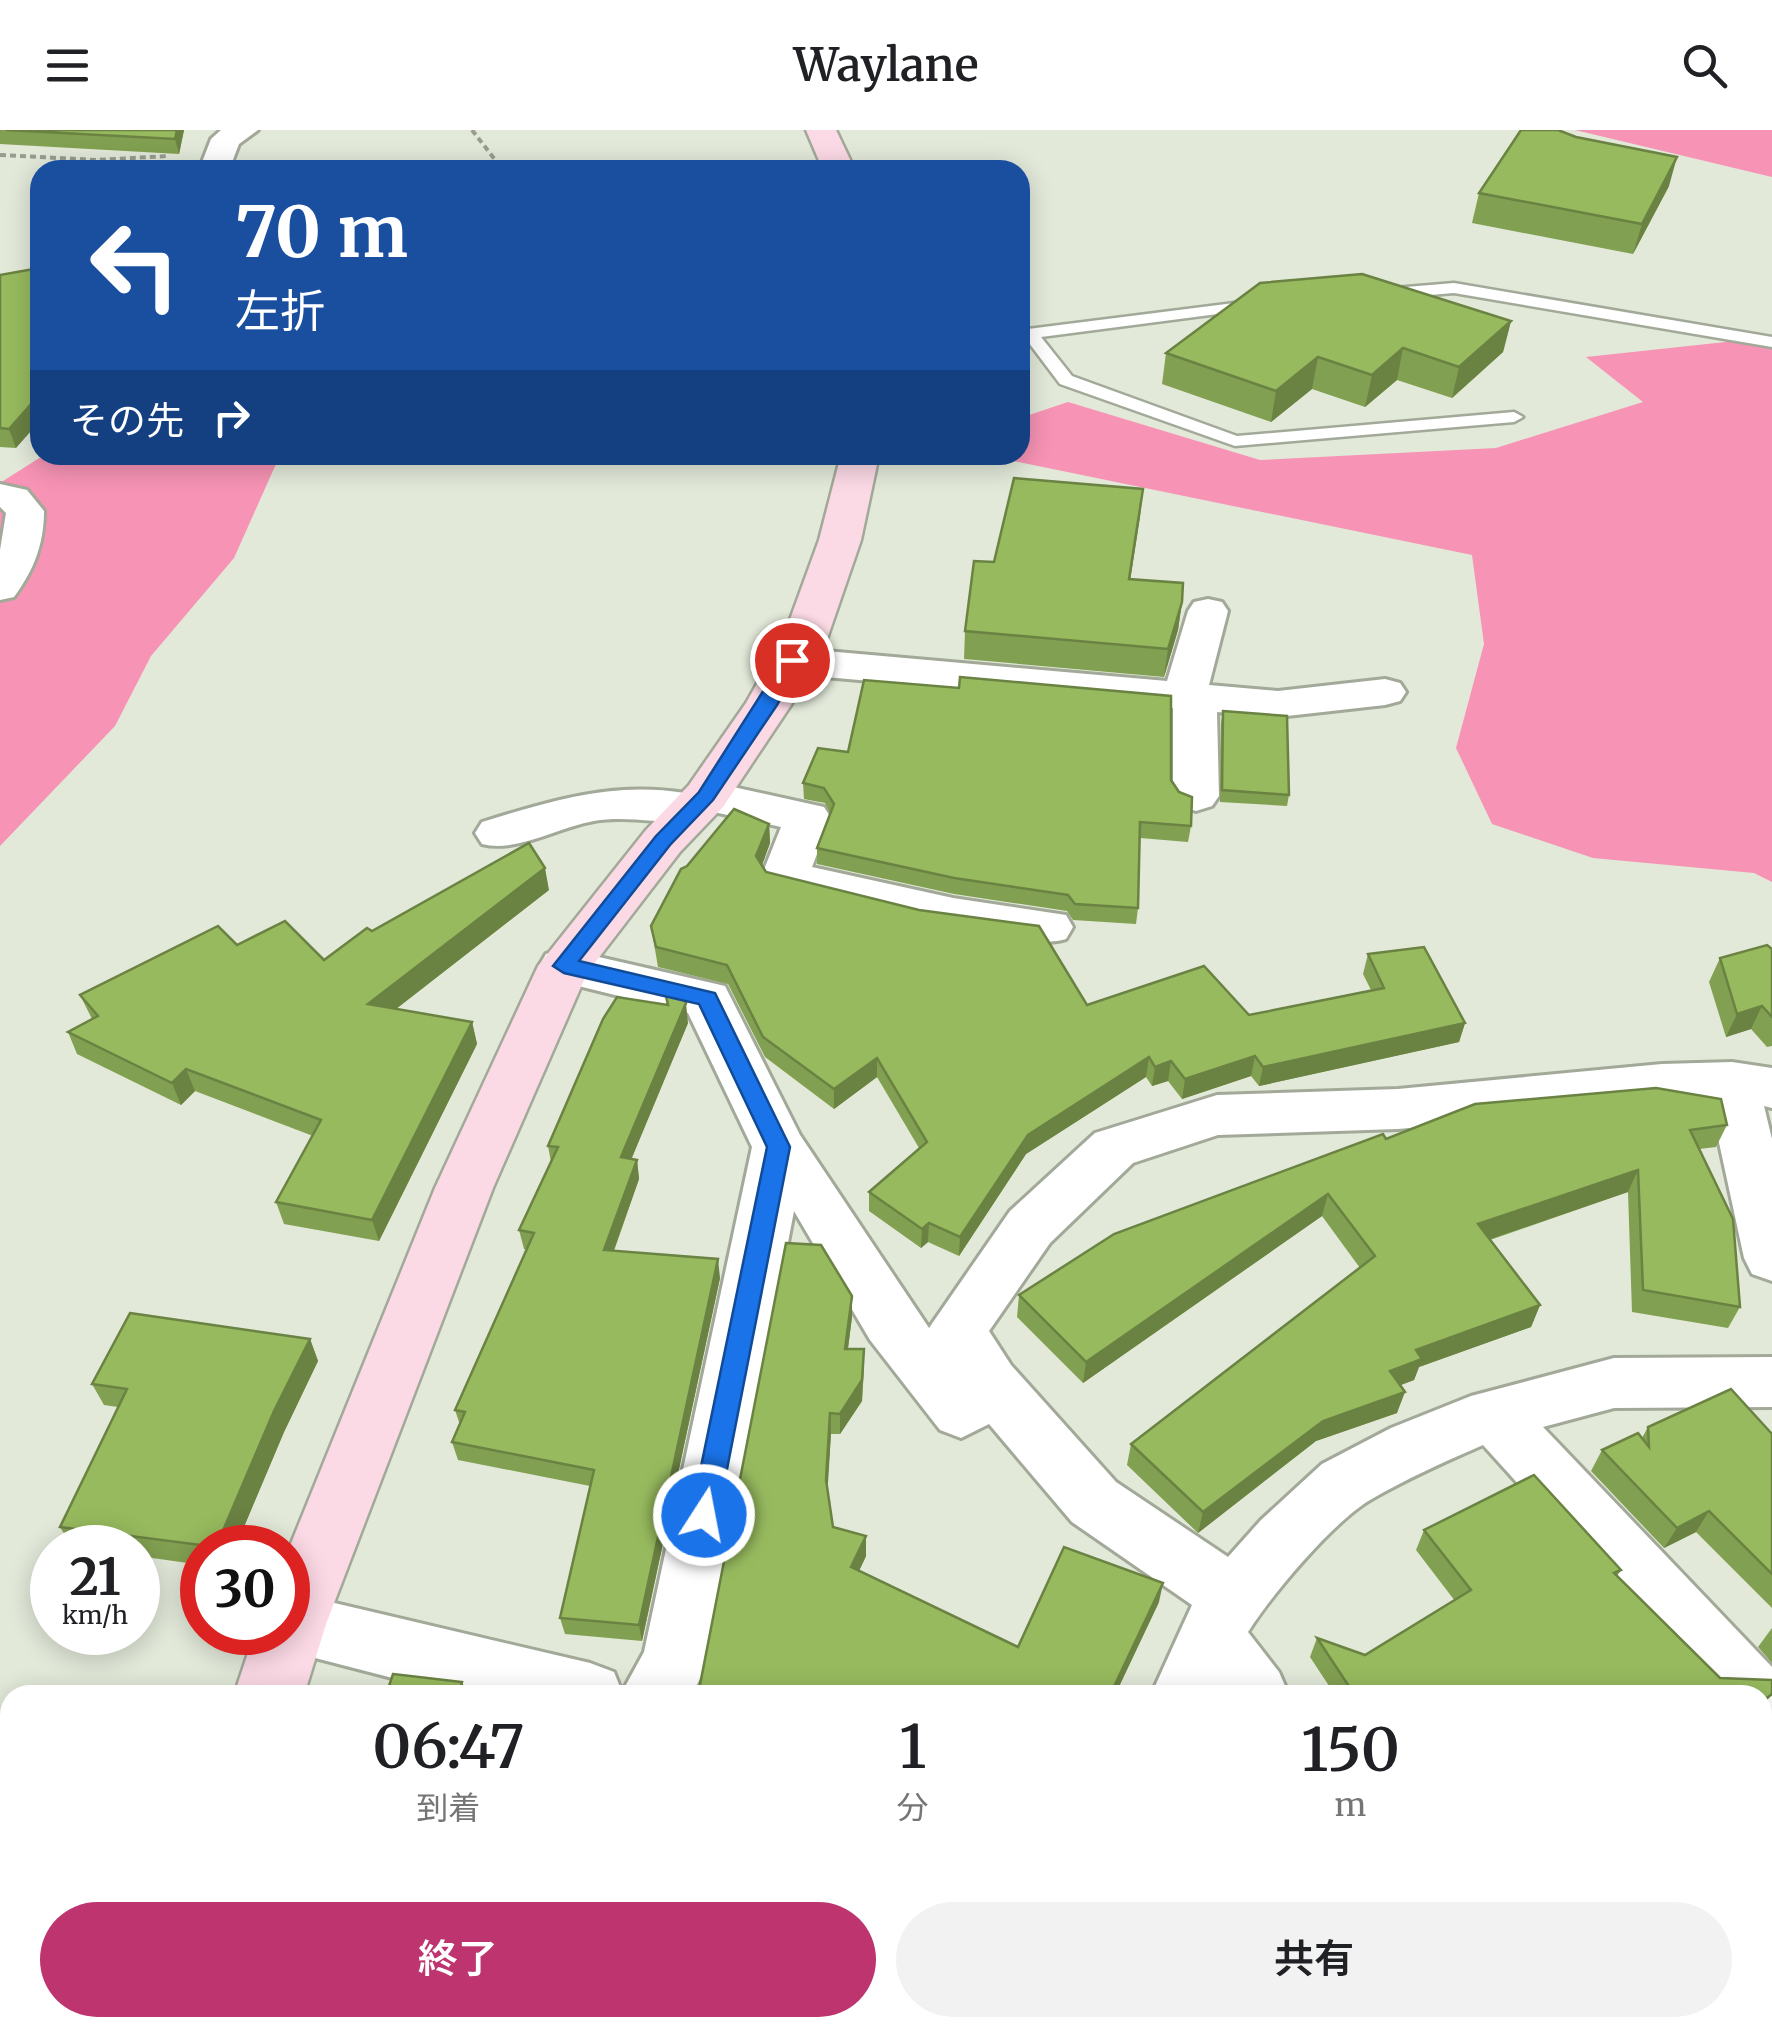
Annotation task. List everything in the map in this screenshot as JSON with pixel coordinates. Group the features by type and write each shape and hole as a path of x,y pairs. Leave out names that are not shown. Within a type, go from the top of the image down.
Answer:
{"street":[{"path":"827,133 836,160"},
{"path":"220,160 234,134"},
{"path":"310,1578 464,1188 564,966 700,803 768,705 806,636 840,540 858,465"},
{"path":"0,495 13,498 25,511 25,534 10,576 0,588"},
{"path":"1196,796 1189,696 1208,612"},
{"path":"792,660 1278,704 1384,692"},
{"path":"498,832 595,804 649,800 808,818 785,877 953,915 1049,927"},
{"path":"564,966 707,998 779,1147 832,1224 891,1323 961,1412 990,1382"},
{"path":"1251,1685 1222,1615 1094,1502 990,1382 956,1330 1030,1227 1114,1148 1217,1114 1398,1109 1662,1084 1752,1085 1772,1258"},
{"path":"661,1685 675,1662 779,1147"},
{"path":"1190,1685 1222,1615 1283,1540 1344,1483 1412,1447 1492,1414 1614,1384 1772,1382"},
{"path":"1492,1414 1744,1685"},
{"path":"310,1628 548,1685"},
{"path":"272,1685 282,1655"}],"lane":[{"path":"1358,296 1454,288 1772,342"},
{"path":"1030,334 1281,303"},
{"path":"1030,340 1066,380 1235,441 1514,416"}],"path":[{"path":"472,130 495,160"},
{"path":"0,155 149,159 207,147 234,134"}],"shaded area":[{"path":"1575,130 1772,130 1772,177"},
{"path":"1772,337 1772,882 1754,873 1593,858 1492,824 1456,748 1484,644 1472,555 1030,464 1030,415 1068,402 1260,460 1496,448 1643,402 1586,357"},
{"path":"30,464 276,465 234,558 151,656 115,726 0,846 0,483"}],"building":[{"path":"6,130 177,130 175,139"},
{"path":"1521,130 1558,130 1677,157 1642,224 1479,193"},
{"path":"30,270 30,405 9,429 0,428 0,275"},
{"path":"1362,274 1511,321 1459,367 1403,348 1372,375 1318,357 1276,391 1166,353 1260,283"},
{"path":"1014,478 1143,489 1129,579 1183,583 1182,602 1168,649 965,631 974,561 994,562"},
{"path":"960,677 1171,696 1171,780 1179,792 1192,797 1191,826 1140,822 1138,908 1075,904 1068,895 954,878 817,848 834,804 824,788 803,783 818,748 848,752 864,680 959,688"},
{"path":"1223,711 1287,716 1289,795 1222,790"},
{"path":"734,809 769,824 756,856 766,872 919,910 1039,926 1087,1005 1204,966 1249,1015 1384,988 1368,954 1424,947 1465,1023 1263,1067 1255,1056 1185,1079 1171,1061 1155,1067 1149,1057 1028,1135 960,1237 929,1223 922,1229 869,1192 927,1142 877,1058 834,1089 763,1037 727,965 656,947 651,926 681,869"},
{"path":"529,843 545,868 368,1004 472,1022 372,1220 276,1202 321,1120 186,1069 172,1083 68,1032 98,1016 80,995 218,926 237,945 285,921 324,960 367,928 372,931"},
{"path":"1767,945 1772,949 1772,1017 1762,1006 1737,1014 1720,958"},
{"path":"665,992 683,997 686,1003 621,1157 637,1160 604,1250 718,1259 639,1625 560,1618 594,1470 452,1442 465,1412 455,1410 534,1233 519,1230 558,1147 548,1146 603,1019 617,997 668,1005"},
{"path":"1656,1088 1721,1099 1727,1125 1690,1130 1733,1219 1740,1307 1643,1290 1638,1170 1478,1224 1540,1305 1416,1350 1422,1359 1390,1371 1405,1392 1323,1421 1203,1512 1131,1444 1375,1256 1328,1194 1086,1362 1019,1295 1114,1234 1475,1104"},
{"path":"786,1243 821,1245 852,1296 845,1349 864,1349 862,1380 840,1414 830,1413 826,1480 833,1527 866,1536 851,1567 1018,1647 1064,1547 1163,1583 1115,1685 700,1685"},
{"path":"130,1313 310,1339 225,1525 180,1525 180,1542 160,1540 160,1525 61,1525 127,1389 92,1384"},
{"path":"1731,1389 1772,1434 1772,1574 1709,1511 1677,1528 1602,1450 1638,1433 1649,1447 1648,1427"},
{"path":"1534,1475 1621,1570 1614,1573 1720,1678 1772,1680 1772,1685 1348,1685 1317,1638 1365,1655 1471,1590 1424,1530"},
{"path":"393,1674 462,1682 461,1685 389,1685"}],"route":[{"path":"704,1515 779,1147 707,998 564,966 663,841 706,796 768,705 792,660"}]}
